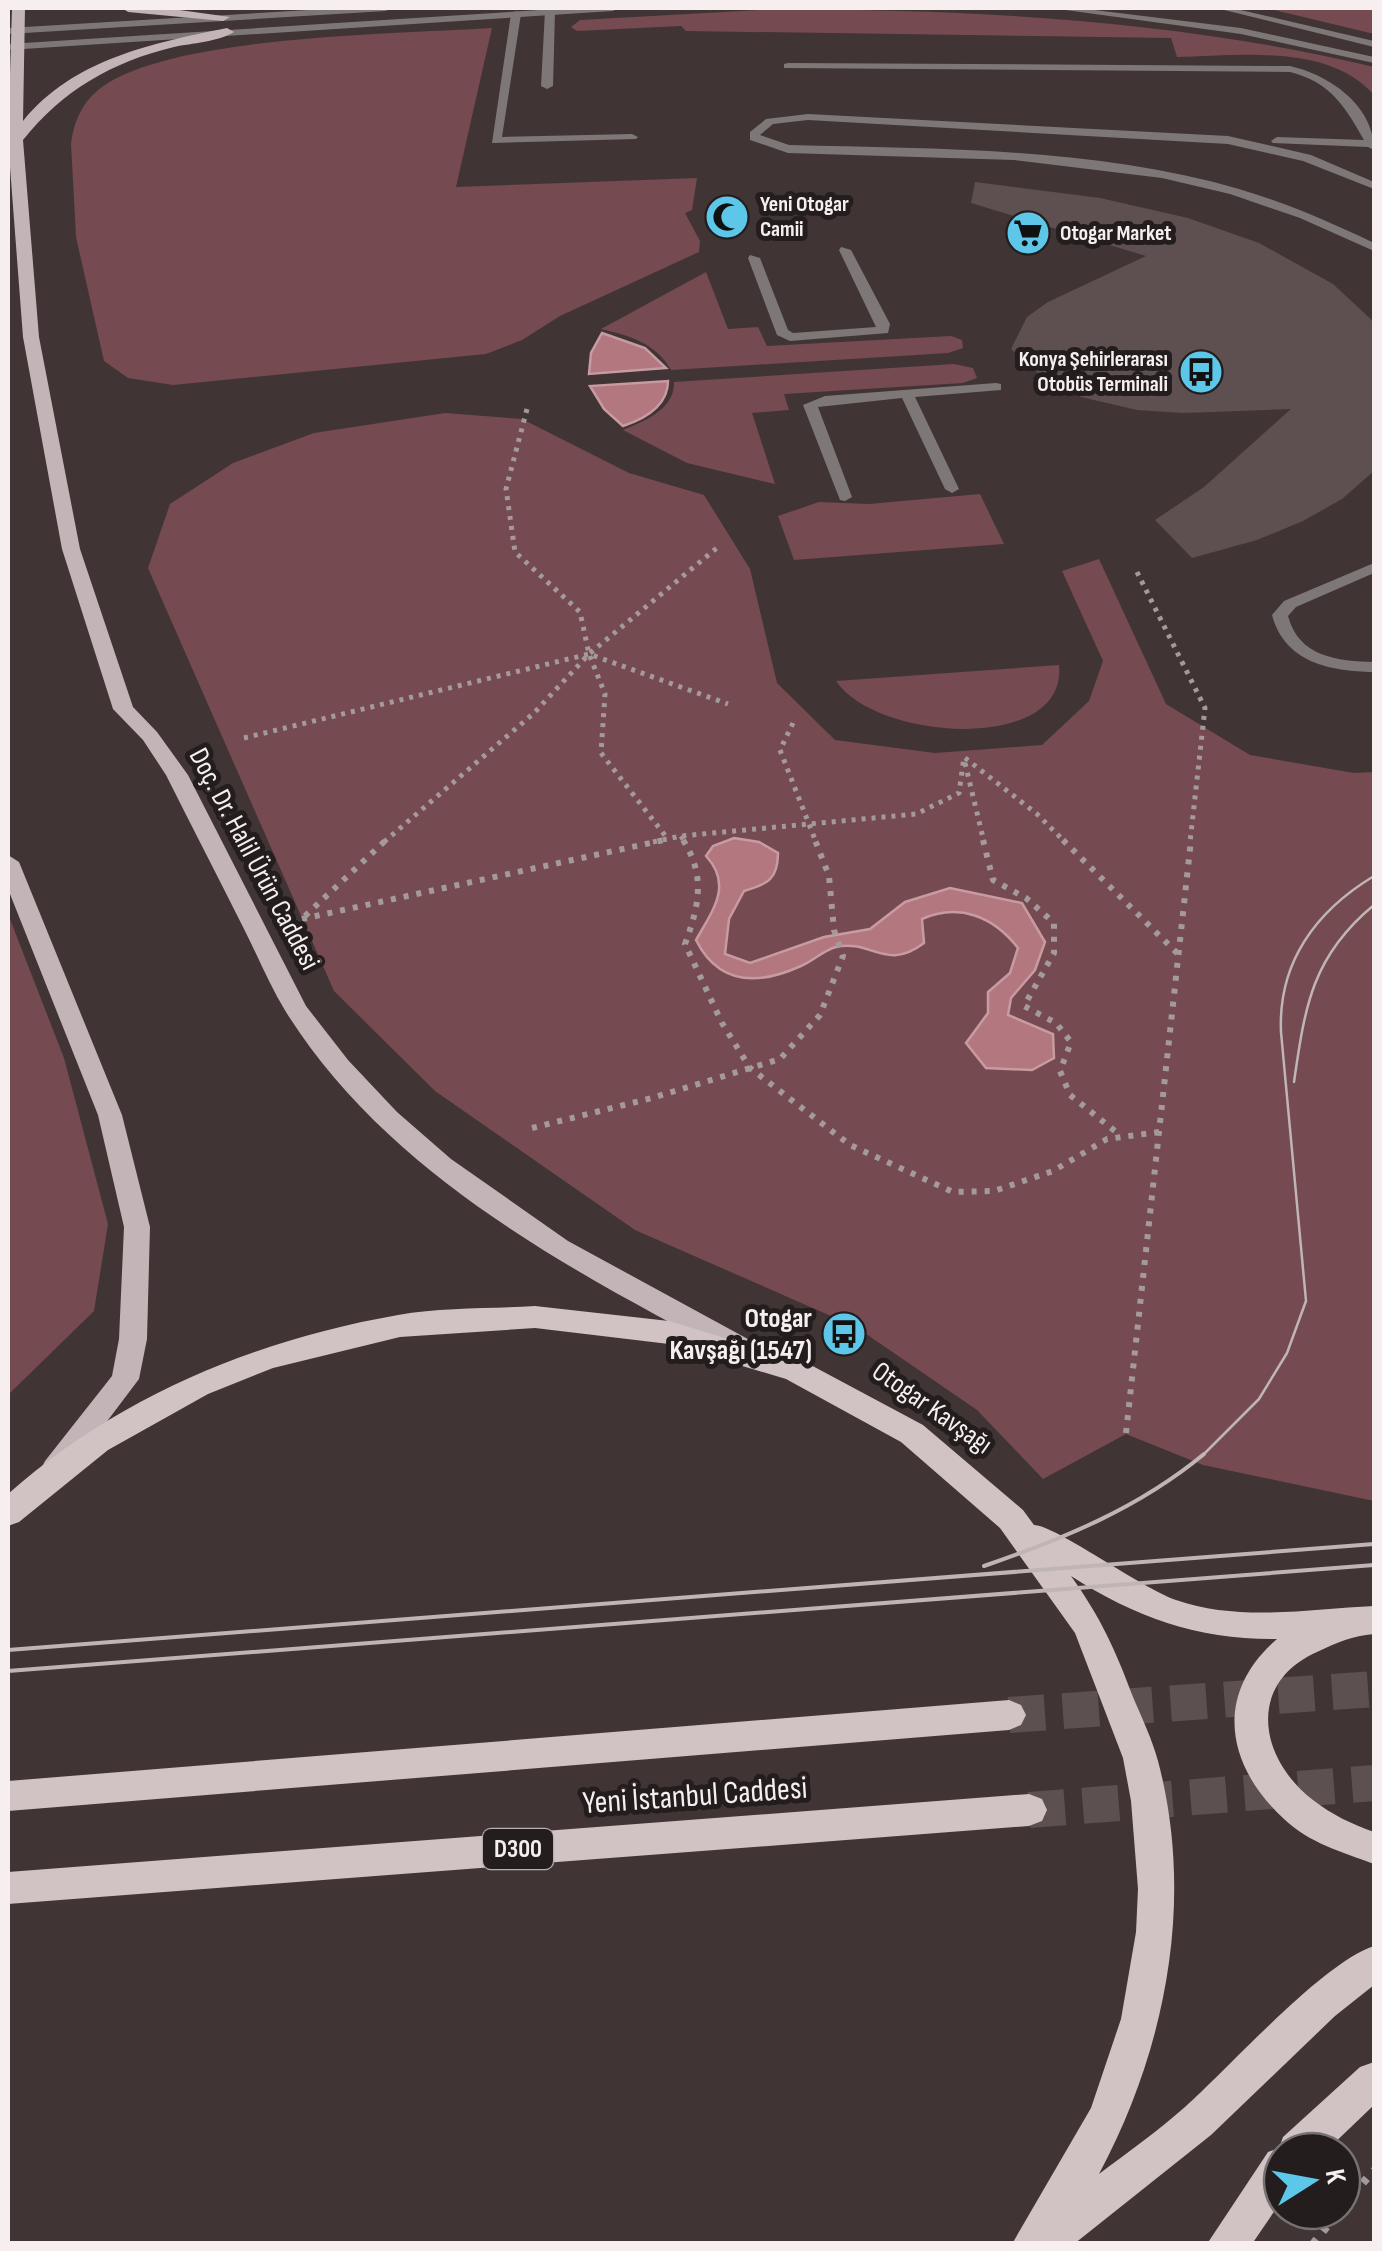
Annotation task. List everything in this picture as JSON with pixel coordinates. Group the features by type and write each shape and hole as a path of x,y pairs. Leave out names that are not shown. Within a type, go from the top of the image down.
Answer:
{"highway":[{"name":"Otogar Kavşağı","path":"8,1513 49,1477 110,1434 172,1398 239,1368 307,1345 376,1328 464,1317 587,1318 656,1328 750,1353 806,1374 886,1416 954,1466 1019,1524 1067,1589 1103,1651 1124,1701 1148,1790 1157,1866 1155,1944 1140,2024 1113,2104 1073,2182 1032,2244"},
{"path":"1019,1524 1111,1585 1176,1615 1283,1625 1369,1620"},
{"path":"1369,1620 1316,1634 1288,1650 1263,1671 1251,1691 1248,1719 1255,1748 1272,1782 1293,1807 1320,1828 1374,1848"},
{"name":"Yeni İstanbul Caddesi","path":"8,1796 1009,1716"},
{"name":"Yeni İstanbul Caddesi","path":"8,1888 1029,1810"},
{"path":"1041,2244 1197,2122 1322,2004 1374,1963"},
{"path":"1319,2131 1374,2080"},
{"path":"1226,2244 1262,2194"}],"main road":[{"name":"Doç. Dr. Halil Ürün Caddesi","path":"18,8 12,38 12,138 31,337 72,549 123,708 150,736 177,776 296,1009 318,1043 410,1140 562,1250 646,1300 750,1353"},
{"path":"128,8 225,25"},
{"path":"12,138 44,102 88,73 225,25"},
{"path":"8,862 110,1114 136,1227 133,1339 125,1379 49,1477"}],"street":[{"path":"225,25 398,8"},
{"path":"12,38 613,8"},
{"path":"1056,8 1241,31 1374,60"},
{"path":"1220,8 1374,44"},
{"path":"547,86 550,11"},
{"path":"516,14 496,142 632,137"},
{"path":"788,66 1290,69 1310,73 1337,87 1374,145"},
{"path":"1374,145 808,117 770,121 754,134 756,140 788,149 1013,156 1131,166 1268,201 1374,247"},
{"path":"1228,140 1307,158 1374,186"},
{"path":"754,258 782,332 790,338 883,330 845,250"},
{"path":"845,497 810,406 824,400 996,387"},
{"path":"907,394 952,489"},
{"path":"1374,568 1290,604 1280,615 1289,640 1302,652 1338,665 1374,667"}],"path":[{"path":"528,408 506,489 515,552 580,612 589,654 605,694 602,753 668,839"},
{"path":"718,547 589,654 534,712 400,827 302,919 681,836 916,814 958,793 964,757"},
{"path":"1126,1434 1205,708 1137,572"},
{"path":"244,738 589,654 728,704"},
{"path":"532,1128 780,1059 820,1015 842,956 834,930 829,876 780,750 793,723"},
{"path":"964,757 1037,814 1178,954"},
{"path":"964,757 993,880 1026,898 1054,923 1054,953 1024,1006 1056,1024 1071,1042 1060,1071 1070,1095 1122,1137"},
{"path":"681,836 696,857 702,883 686,944 722,1023 750,1068 850,1145 952,1192 994,1191 1053,1171 1108,1139 1159,1132"}],"shaded area":[{"path":"1266,8 1374,8 1374,34"},
{"path":"779,9 1003,15 1226,38 1374,67 1374,95 1355,78 1308,60 1255,55 1177,57 1171,38 686,31 681,26 577,31 571,27 580,20"},
{"path":"492,28 456,187 697,178 692,210 685,213 700,241 699,252 486,354 173,385 128,378 104,361 76,237 71,144 79,115 97,91 129,72 173,58 227,48 345,36"},
{"path":"706,272 728,329 758,327 767,346 951,336 962,340 963,348 948,353 671,370 649,347 631,337 601,329"},
{"path":"602,333 645,348 666,368 589,374 591,353"},
{"path":"954,364 973,368 977,378 963,383 784,394 789,410 752,413 775,484 687,463 623,430 664,407 674,382"},
{"path":"668,381 659,404 623,426 604,409 590,386"},
{"path":"445,413 522,419 629,473 704,495 750,569 777,683 835,740 935,753 1042,745 1089,701 1103,661 1062,571 1099,559 1166,704 1250,755 1354,773 1374,772 1374,1501 1203,1465 1126,1434 1043,1479 977,1410 856,1327 635,1230 435,1091 334,991 148,568 170,504 233,463 314,433"},
{"path":"980,494 1004,544 794,560 778,516 819,502 869,504"},
{"path":"1059,665 1054,693 1034,713 1003,725 966,729 927,726 889,717 858,701 836,681"},
{"path":"734,838 759,842 778,853 774,875 744,891 729,919 725,954 750,963 824,937 870,929 905,902 950,888 1022,903 1045,942 1035,970 1011,998 1008,1015 1053,1034 1054,1058 1032,1070 986,1068 966,1043 988,1013 988,992 1010,973 1018,948 998,928 975,916 949,912 922,919 924,943 899,955 836,947 785,972 755,978 728,973 716,966 696,940 718,898 718,877 706,856 713,846"},
{"path":"8,914 64,1058 108,1224 94,1311 8,1395"}],"building":[{"name":"Konya Şehirlerarası Otobüs Terminali","path":"975,182 1100,198 1188,218 1259,243 1333,284 1374,322 1374,471 1342,499 1303,521 1257,540 1192,558 1155,520 1204,487 1291,409 1183,413 1137,410 1081,397 1040,375 1011,349 1027,317 1048,302 1146,256 971,203"}],"tunnel":[{"path":"1009,1715 1374,1689"},
{"path":"1029,1810 1374,1783"}],"tram line":[{"path":"1204,1454 1259,1399 1287,1353 1306,1301 1281,1032 1282,1007 1294,961 1318,922 1374,876"},
{"path":"1294,1082 1302,1029 1324,963 1353,924 1374,905"},
{"path":"984,1566 1043,1545 1127,1506 1204,1454"},
{"path":"1201,1457 1204,1454"},
{"path":"8,1650 1374,1544"},
{"path":"8,1671 1374,1565"}],"place":[{"name":"Yeni Otogar Camii","path":"727,217"},
{"name":"Otogar Market","path":"1028,233"},
{"name":"Konya Şehirlerarası Otobüs Terminali","path":"1201,372"},
{"name":"Otogar Kavşağı (1547)","path":"844,1334"}]}
